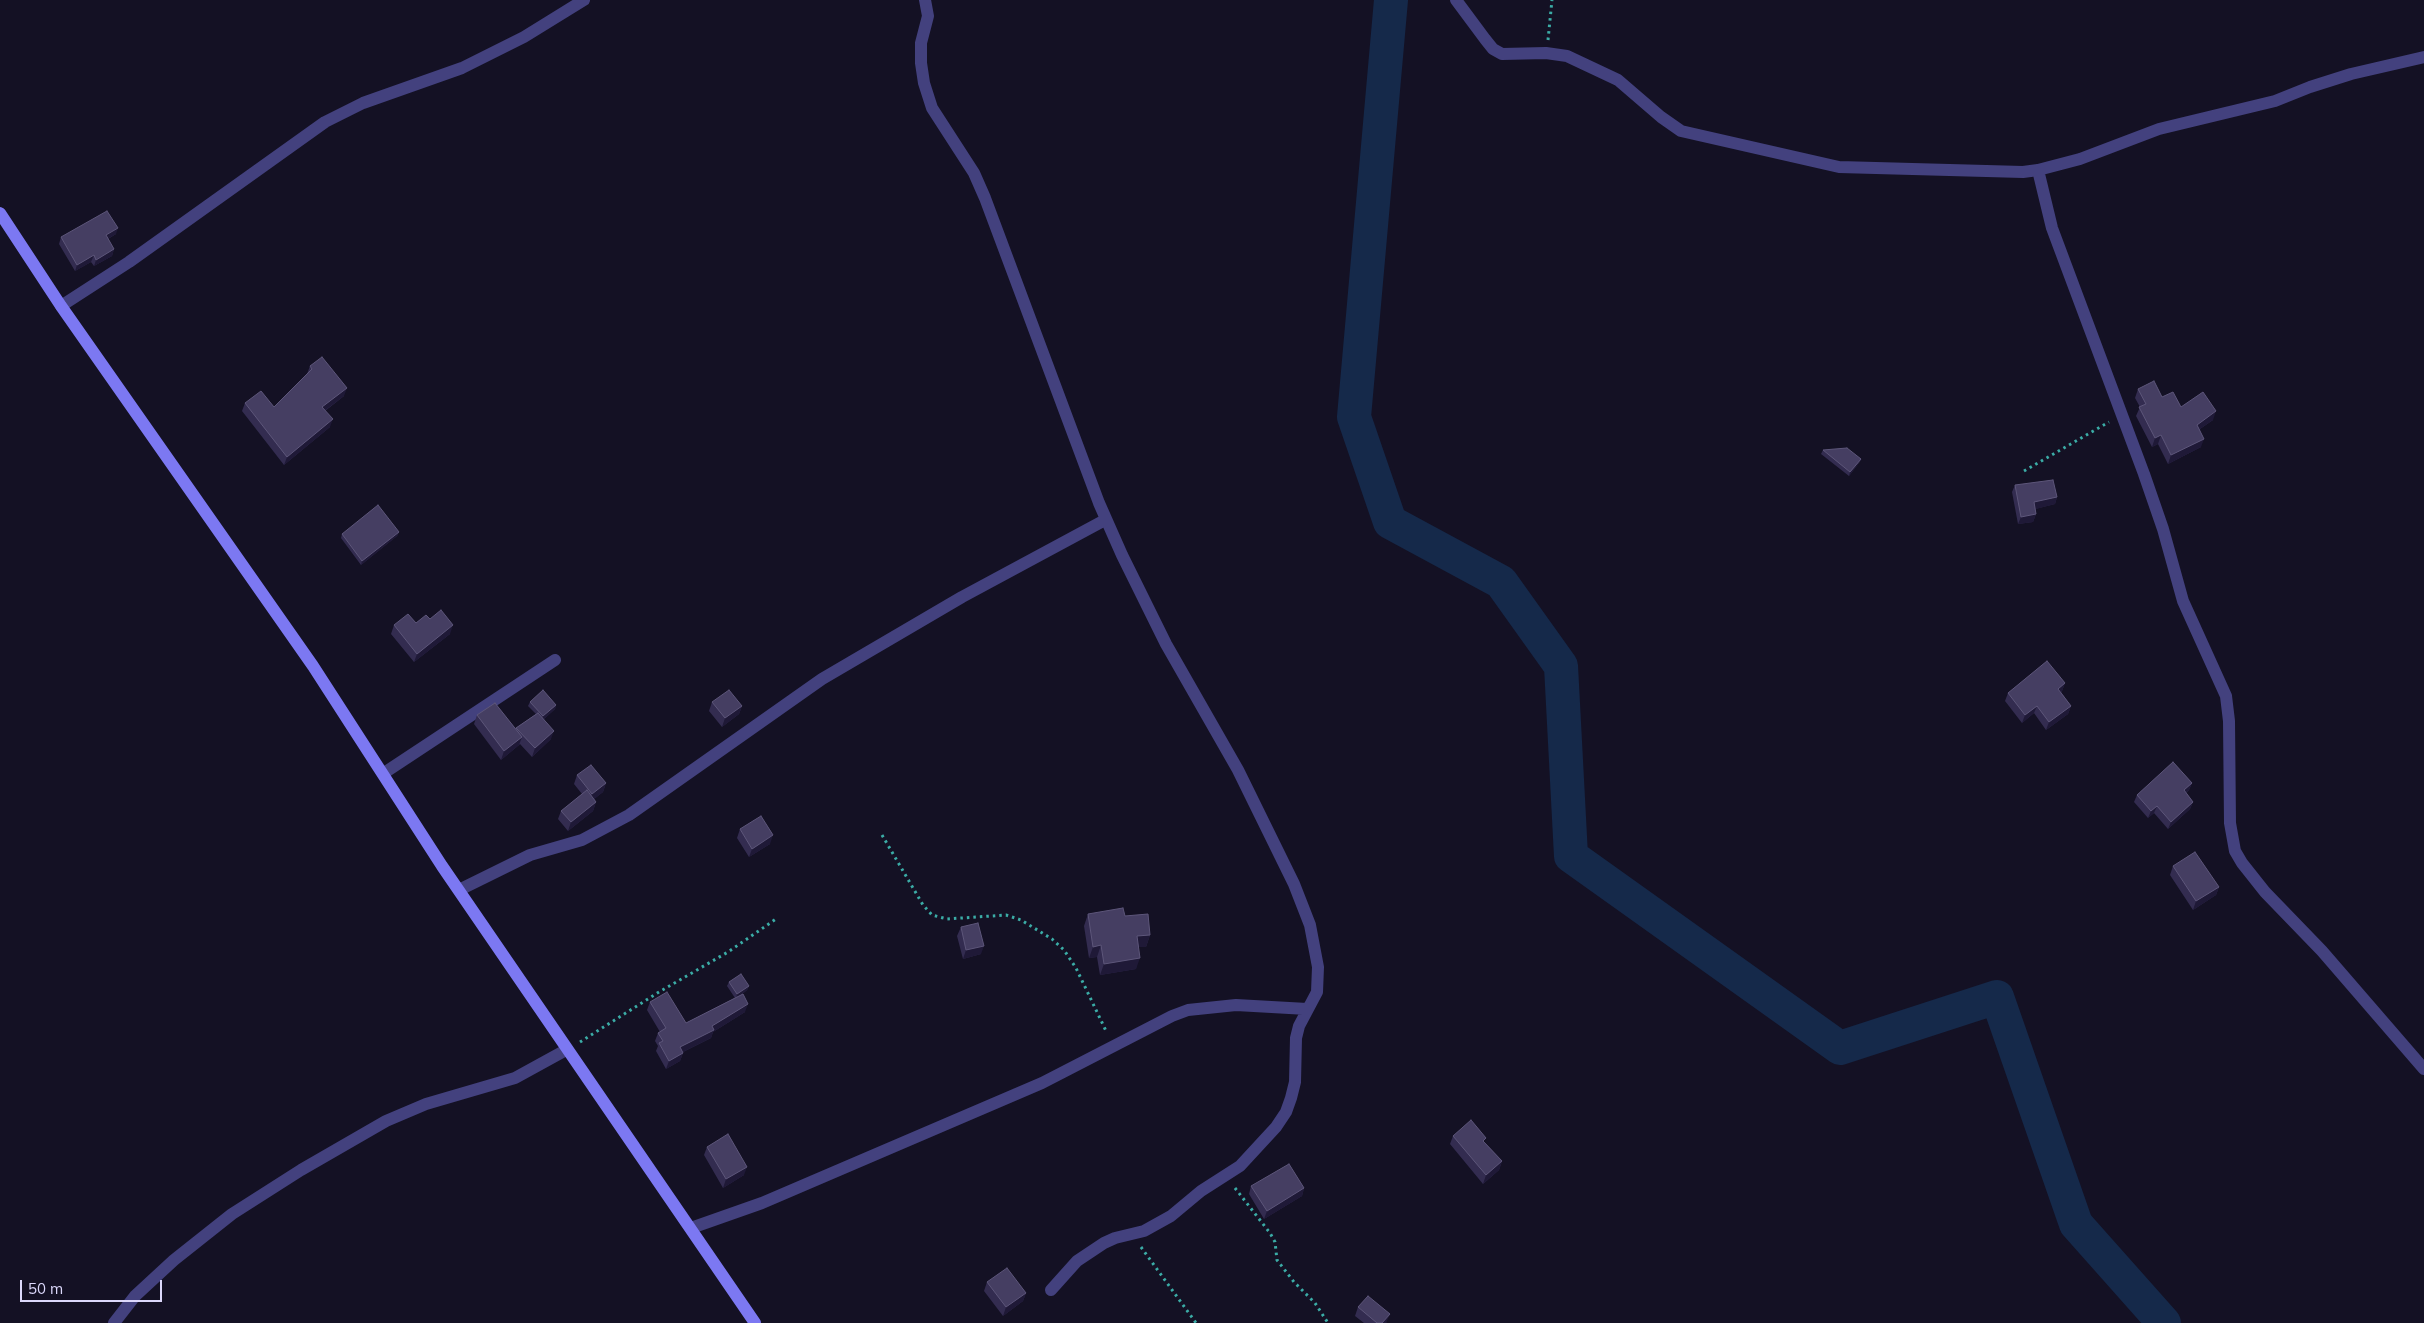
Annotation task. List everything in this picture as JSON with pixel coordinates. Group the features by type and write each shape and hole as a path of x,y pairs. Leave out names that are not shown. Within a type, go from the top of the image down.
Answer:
{"main road":[{"path":"0,213 61,306 313,666 566,1050 692,1228 755,1323"}],"street":[{"path":"61,306 129,262 325,122 363,103 462,68 524,37 584,0"},
{"path":"925,0 928,16 921,43 921,63 924,83 932,108 942,126 965,158 985,198 1105,520 1166,644 1262,817 1304,906 1318,967 1317,992 1298,1032 1295,1082 1286,1112 1252,1155 1201,1191 1158,1225 1115,1238 1089,1252 1077,1261 1051,1290"},
{"path":"1456,0 1493,49 1502,54 1515,55 1546,52 1567,56 1618,80 1661,117 1681,131 1704,138 1839,167 2023,172 2038,170 2080,159 2159,129 2275,101 2351,74 2424,58"},
{"path":"2038,170 2052,228 2122,413 2163,529 2183,601 2226,696 2229,721 2231,835 2235,850 2242,863 2424,1069"},
{"path":"459,890 530,855 582,840 629,815 822,679 962,597 1105,520"},
{"path":"384,773 555,660"},
{"path":"692,1228 762,1203 990,1106 1113,1048 1172,1016 1204,1007 1267,1005 1308,1009"},
{"path":"114,1323 135,1296 174,1260 232,1214 301,1170 386,1120 426,1104 515,1078 566,1050"}],"path":[{"path":"1546,52 1552,0"},
{"path":"2024,470 2122,413"},
{"path":"882,835 923,905 932,915 939,918 956,919 995,914 1006,915 1021,920 1052,938 1064,950 1076,968 1113,1048"},
{"path":"566,1050 728,952 776,919"},
{"path":"1226,1174 1270,1233 1275,1242 1277,1260 1294,1282 1315,1303 1328,1323"},
{"path":"1135,1233 1152,1264 1196,1323"}],"building":[{"path":"107,211 118,228 106,235 114,249 96,260 94,255 77,265 61,237"},
{"path":"322,357 347,388 322,407 333,419 287,457 245,403 261,391 274,407 312,369 310,366"},
{"path":"2154,381 2162,397 2173,392 2181,407 2203,392 2216,411 2197,425 2204,439 2171,455 2161,435 2155,438 2139,407 2146,404 2138,389"},
{"path":"1847,448 1861,459 1850,472 1823,450"},
{"path":"2053,480 2057,497 2034,502 2036,514 2021,517 2015,485"},
{"path":"378,505 399,532 362,561 342,534"},
{"path":"441,610 453,625 417,654 394,625 408,614 416,623 426,615 430,619"},
{"path":"2047,661 2065,683 2058,689 2071,706 2049,722 2037,706 2025,715 2008,693"},
{"path":"543,690 556,705 543,716 530,702"},
{"path":"729,690 742,706 725,718 712,702"},
{"path":"495,703 522,737 504,751 477,715"},
{"path":"538,713 554,731 535,748 516,728"},
{"path":"2173,762 2192,783 2184,790 2193,802 2171,822 2157,806 2151,811 2137,795"},
{"path":"591,765 606,783 592,794 577,775"},
{"path":"587,790 596,802 571,822 561,811"},
{"path":"761,816 773,835 752,849 740,829"},
{"path":"2195,852 2219,887 2196,901 2173,866"},
{"path":"1123,908 1125,916 1148,914 1150,935 1137,936 1140,958 1104,964 1101,945 1093,947 1088,914"},
{"path":"978,923 984,946 966,950 961,927"},
{"path":"741,974 749,986 737,994 729,982"},
{"path":"667,992 686,1023 743,994 748,1004 712,1026 714,1030 680,1047 683,1053 669,1061 659,1043 663,1041 658,1033 666,1028 650,1002"},
{"path":"1471,1120 1486,1138 1483,1141 1502,1161 1486,1175 1453,1136"},
{"path":"728,1134 747,1167 726,1179 707,1147"},
{"path":"1289,1164 1304,1188 1267,1211 1251,1186"},
{"path":"1007,1268 1026,1293 1006,1307 987,1282"},
{"path":"1368,1296 1390,1314 1382,1323 1377,1323 1358,1307"}],"waterway":[{"path":"1391,0 1354,417 1390,522 1501,582 1561,666 1571,856 1840,1048 1997,997 2076,1224 2164,1323"}]}
